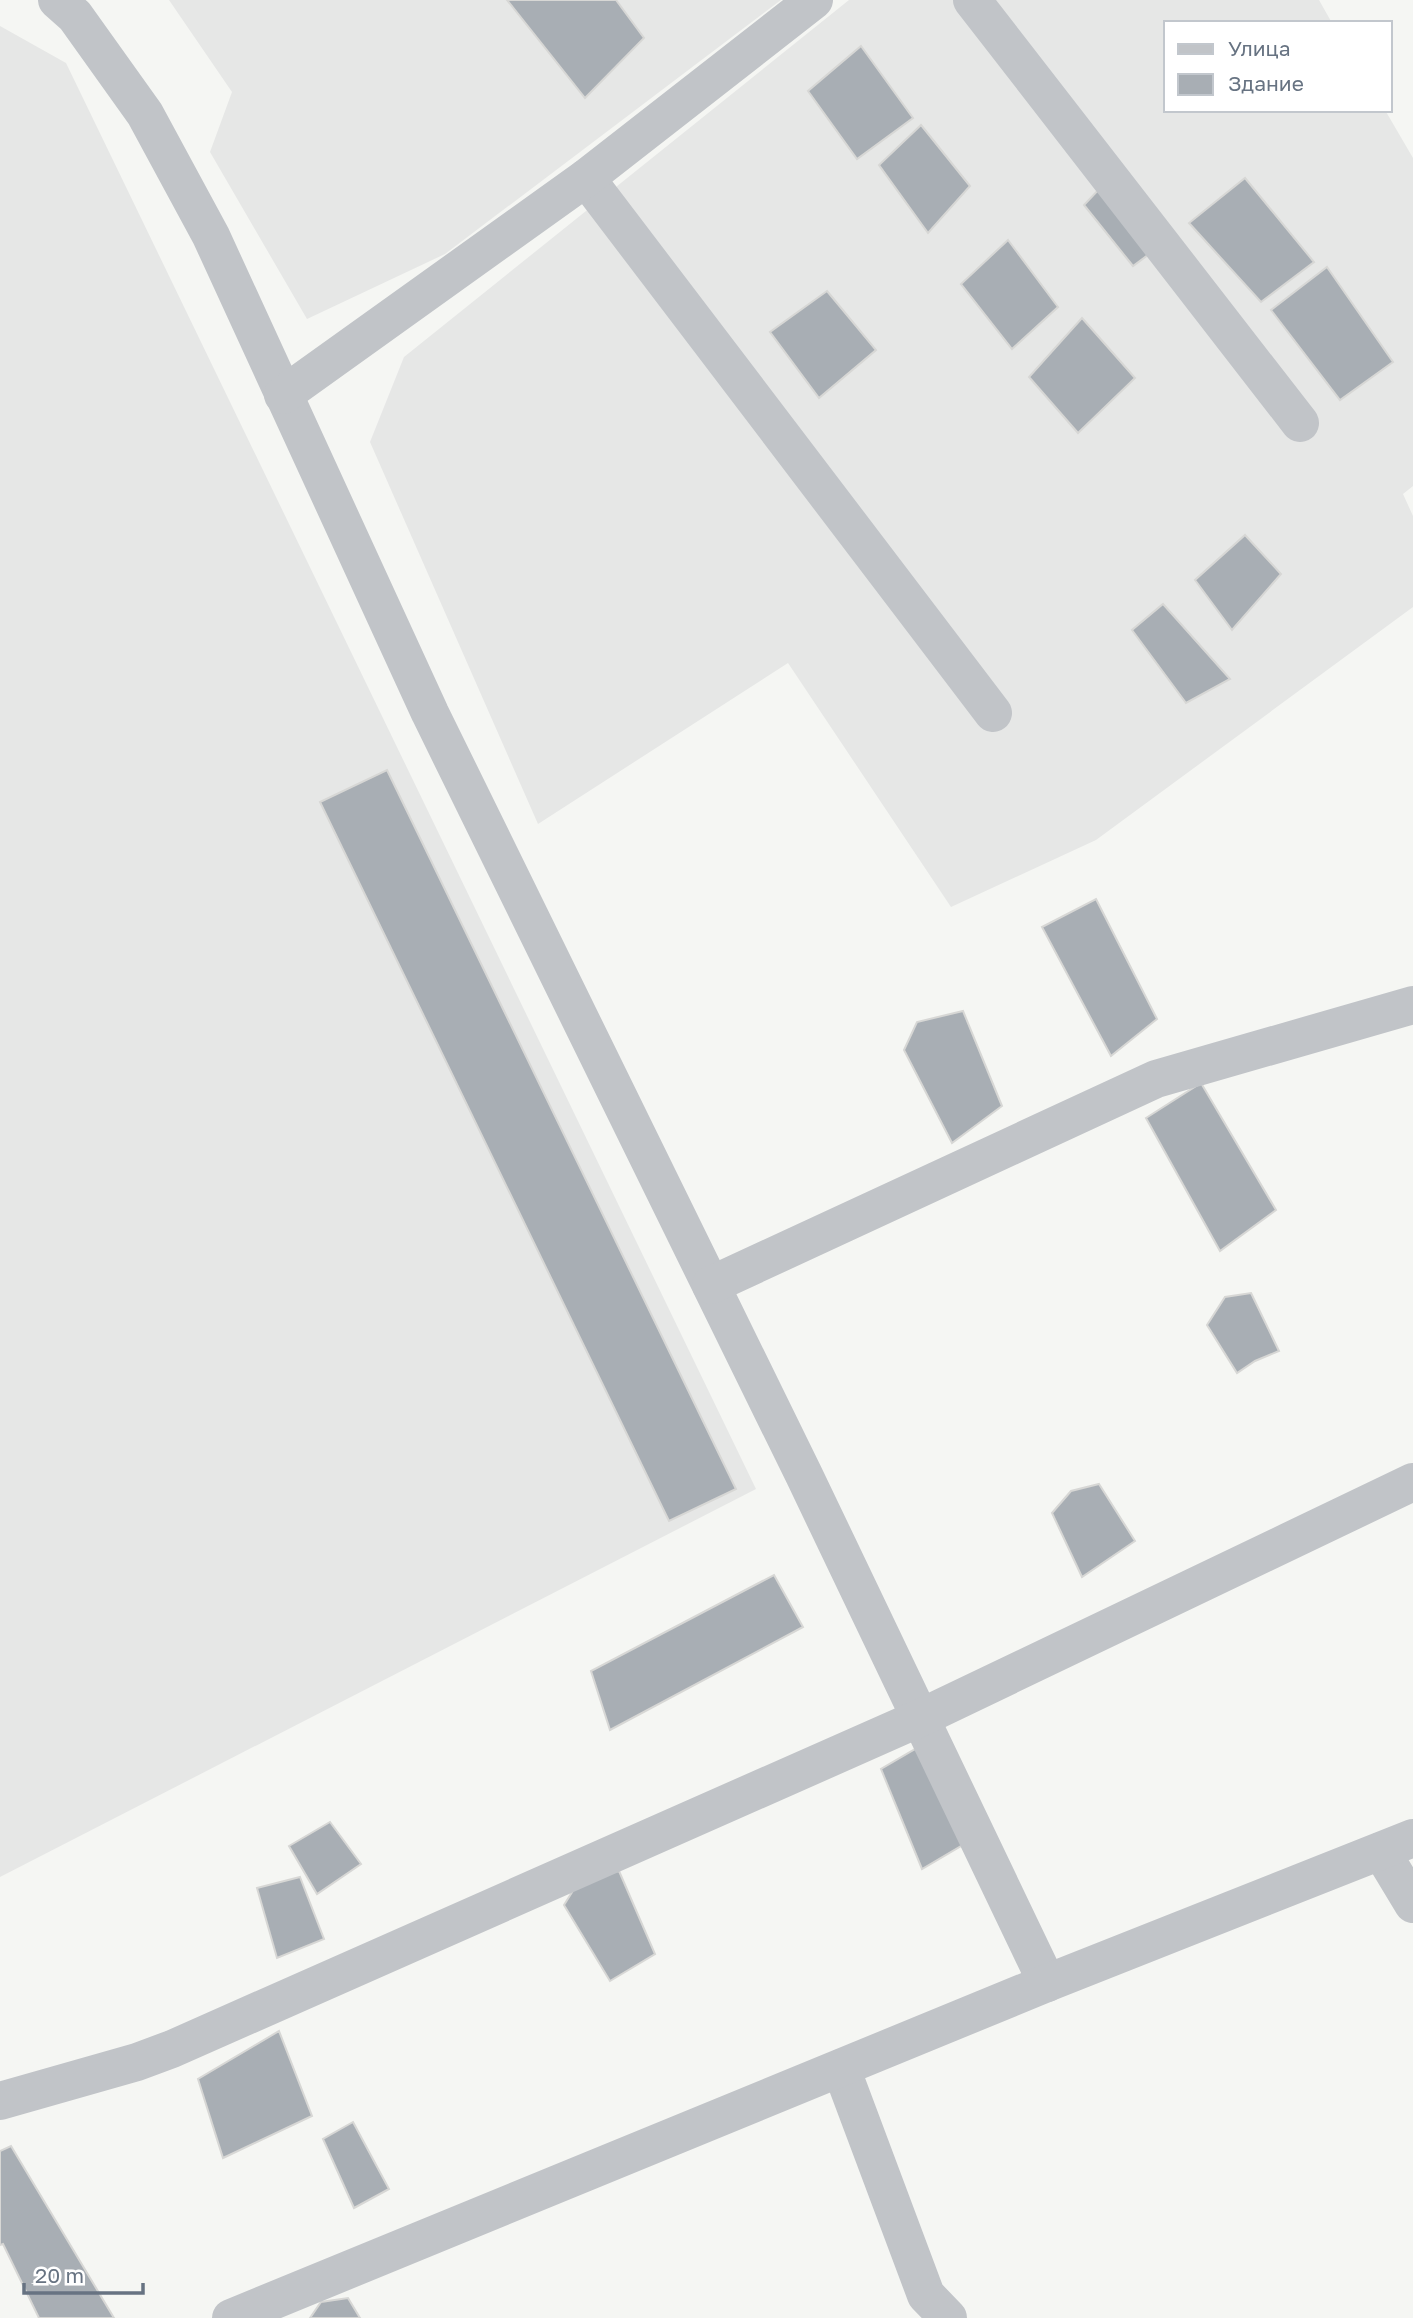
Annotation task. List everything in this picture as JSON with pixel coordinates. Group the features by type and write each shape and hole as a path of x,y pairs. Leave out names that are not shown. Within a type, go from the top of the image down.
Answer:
{"street":[{"path":"57,0 75,16 145,114 212,236 430,713 711,1285 1047,1983"},
{"path":"283,395 586,178 814,0"},
{"path":"972,0 1300,424"},
{"path":"586,178 993,713"},
{"path":"711,1285 1156,1079 1413,1005"},
{"path":"0,2101 172,2049 920,1718 1413,1482"},
{"path":"231,2318 1047,1983 1397,1844 1413,1904"},
{"path":"841,2068 926,2295 948,2318"}],"shaded area":[{"path":"169,0 781,0 445,254 307,319 210,152 232,92"},
{"path":"849,0 1319,0 1331,21 1164,21 1164,112 1386,112 1413,158 1413,486 1403,494 1413,516 1413,607 1096,840 951,907 788,663 538,824 370,442 404,357"},
{"path":"0,26 66,63 756,1489 0,1877"}],"building":[{"path":"507,0 616,0 644,38 585,98"},
{"path":"861,46 913,118 857,159 808,91"},
{"path":"921,125 970,186 928,233 879,165"},
{"path":"1245,178 1314,262 1261,302 1189,223"},
{"path":"1103,185 1156,249 1133,266 1084,205"},
{"path":"1008,240 1058,307 1012,349 961,284"},
{"path":"1327,267 1393,362 1340,400 1271,310"},
{"path":"827,291 876,350 819,398 770,332"},
{"path":"1082,318 1135,378 1078,433 1029,377"},
{"path":"1245,535 1281,574 1232,630 1195,580"},
{"path":"1163,604 1230,679 1186,703 1132,630"},
{"path":"387,770 736,1489 669,1521 320,802"},
{"path":"1096,899 1157,1019 1111,1056 1042,927"},
{"path":"963,1011 1002,1106 952,1143 904,1050 917,1022"},
{"path":"1201,1083 1276,1210 1220,1251 1146,1118"},
{"path":"1251,1293 1279,1351 1255,1361 1237,1373 1207,1325 1225,1297"},
{"path":"1099,1484 1135,1541 1082,1577 1052,1513 1071,1491"},
{"path":"774,1575 803,1627 610,1730 591,1671"},
{"path":"917,1748 966,1843 922,1869 881,1769"},
{"path":"330,1822 361,1864 317,1894 289,1846"},
{"path":"619,1871 655,1954 610,1981 564,1905 581,1878"},
{"path":"300,1877 324,1939 277,1958 257,1888"},
{"path":"279,2031 312,2116 223,2158 198,2079"},
{"path":"353,2122 389,2189 354,2208 323,2139"},
{"path":"11,2146 114,2318 39,2318 3,2244 0,2245 0,2151"},
{"path":"348,2298 360,2318 310,2318 321,2302"}]}
